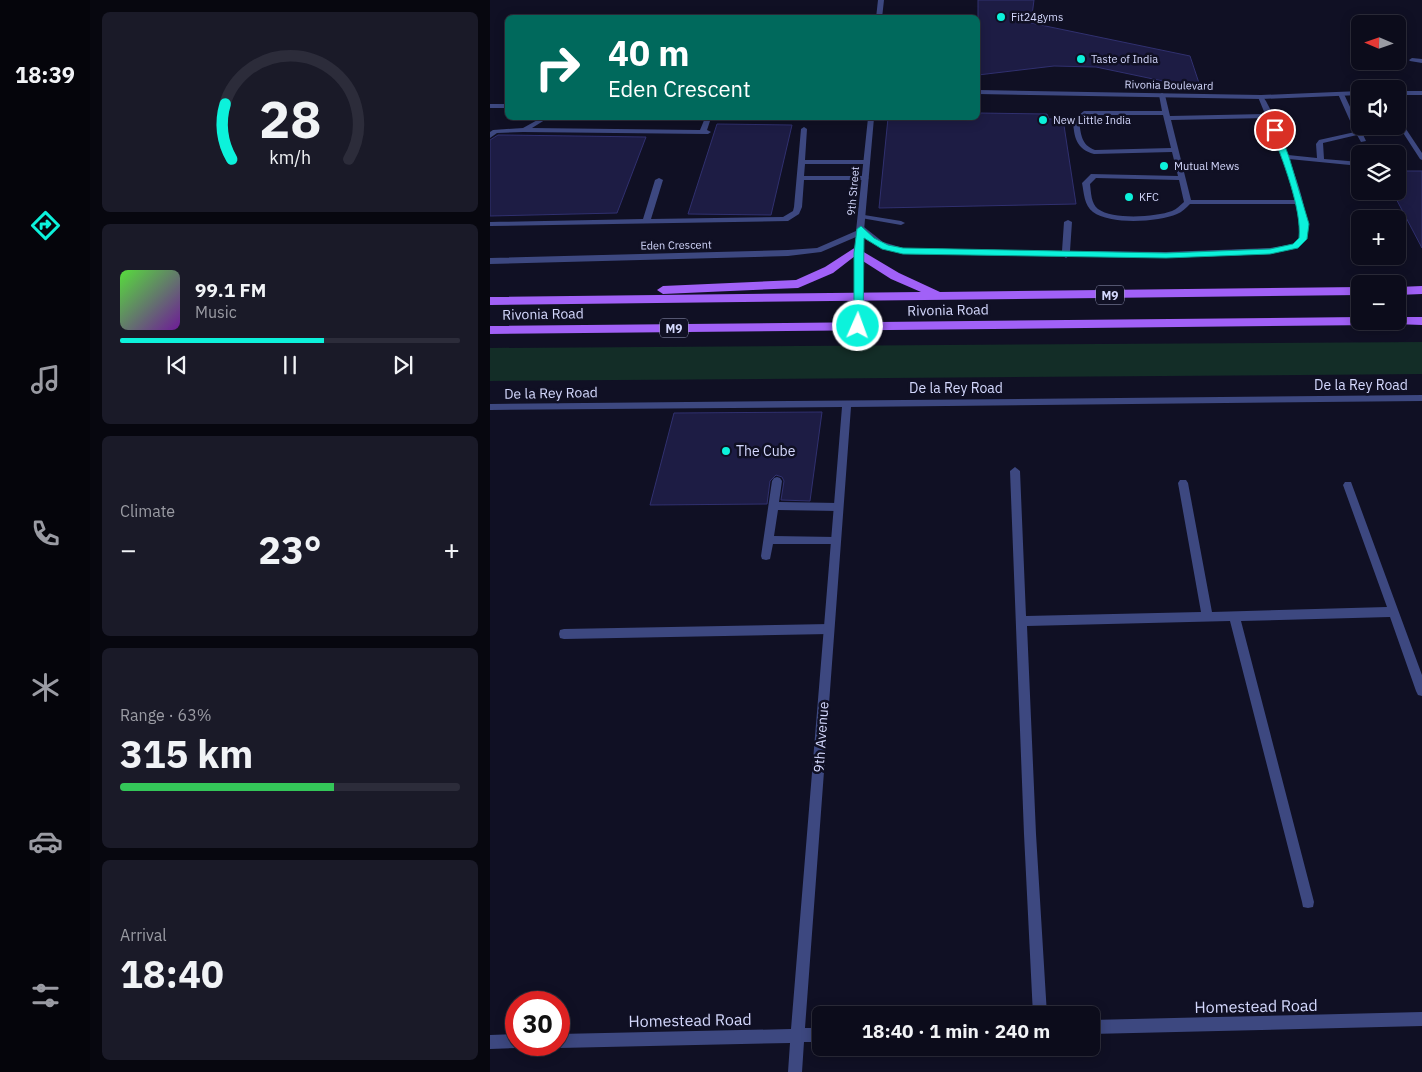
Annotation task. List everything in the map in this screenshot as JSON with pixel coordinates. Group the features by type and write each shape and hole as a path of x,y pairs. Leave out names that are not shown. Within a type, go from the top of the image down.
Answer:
{"main road":[{"path":"600,301 661,290 798,284 829,270 859,250 889,274 909,284 946,297"},
{"path":"1406,291 1422,290"},
{"name":"Rivonia Road","path":"490,301 1351,292"},
{"name":"Rivonia Road","path":"490,330 1351,321"},
{"path":"1406,321 1422,321"}],"street":[{"path":"880,15 881,0"},
{"path":"1412,60 1422,61"},
{"name":"Rivonia Boulevard","path":"980,92 1262,97 1351,93"},
{"path":"1406,93 1422,93"},
{"path":"1341,94 1351,110"},
{"path":"1162,95 1188,202"},
{"path":"860,231 871,240 885,247 903,251 1166,256 1284,249 1295,246 1303,239 1305,224 1285,157 1262,97"},
{"path":"490,106 505,106"},
{"path":"1175,150 1094,152 1084,149 1079,144 1076,120 1084,113 1270,116"},
{"path":"523,130 542,120"},
{"path":"490,136 495,131 523,130 705,132 708,120"},
{"name":"9th Street","path":"858,326 860,231 871,120"},
{"path":"490,224 785,219 796,212 801,178 804,129"},
{"path":"1406,133 1422,158"},
{"path":"1321,160 1319,144 1321,141 1351,135"},
{"path":"1360,135 1364,141"},
{"path":"1285,157 1351,163"},
{"path":"802,162 866,162"},
{"path":"1182,178 1094,176 1086,183 1089,203 1096,211 1109,217 1148,217 1173,213 1188,202 1298,202"},
{"path":"801,178 865,178"},
{"path":"646,222 659,180"},
{"path":"861,216 901,223"},
{"path":"1066,255 1068,222"},
{"name":"Eden Crescent","path":"490,261 788,253 818,250 860,231"},
{"name":"De la Rey Road","path":"490,407 1422,398"},
{"name":"9th Avenue","path":"795,1072 847,403"},
{"path":"1015,471 1023,621 1030,834 1040,1006"},
{"path":"766,556 777,481"},
{"path":"1183,483 1207,616"},
{"path":"1348,485 1422,692"},
{"path":"773,506 838,506"},
{"path":"768,540 835,541"},
{"path":"1023,621 1394,612"},
{"path":"1234,616 1308,902"},
{"path":"564,634 829,629"},
{"name":"Homestead Road","path":"1100,1027 1422,1019"},
{"name":"Homestead Road","path":"570,1040 812,1035"},
{"path":"490,1042 505,1042"}],"green space":[{"path":"1422,342 1422,374 490,381 490,348"}],"building":[{"path":"978,0 1034,0 1031,23 1190,56 1201,89 1096,67 1054,66 980,75 980,15 978,15"},
{"path":"980,113 1047,114 1049,119 1063,119 1076,204 879,208 888,120 980,120"},
{"path":"717,124 792,125 771,215 688,214"},
{"path":"498,135 646,137 617,213 490,216 490,140"},
{"path":"1406,171 1422,171 1422,248 1406,218 1406,210 1402,210 1397,200 1406,200"},
{"name":"The Cube","path":"822,412 810,501 781,500 784,481 782,477 776,475 770,481 767,504 650,505 674,413"}],"place":[{"name":"Fit24gyms","path":"1001,17"},
{"name":"Taste of India","path":"1081,59"},
{"name":"New Little India","path":"1043,120"},
{"name":"Mutual Mews","path":"1164,166"},
{"name":"KFC","path":"1129,197"},
{"name":"The Cube","path":"726,451"}],"route":[{"path":"858,326 860,296 858,253 861,229 871,240 885,247 903,251 1166,256 1270,252 1295,246 1303,239 1305,224 1275,130"}]}
